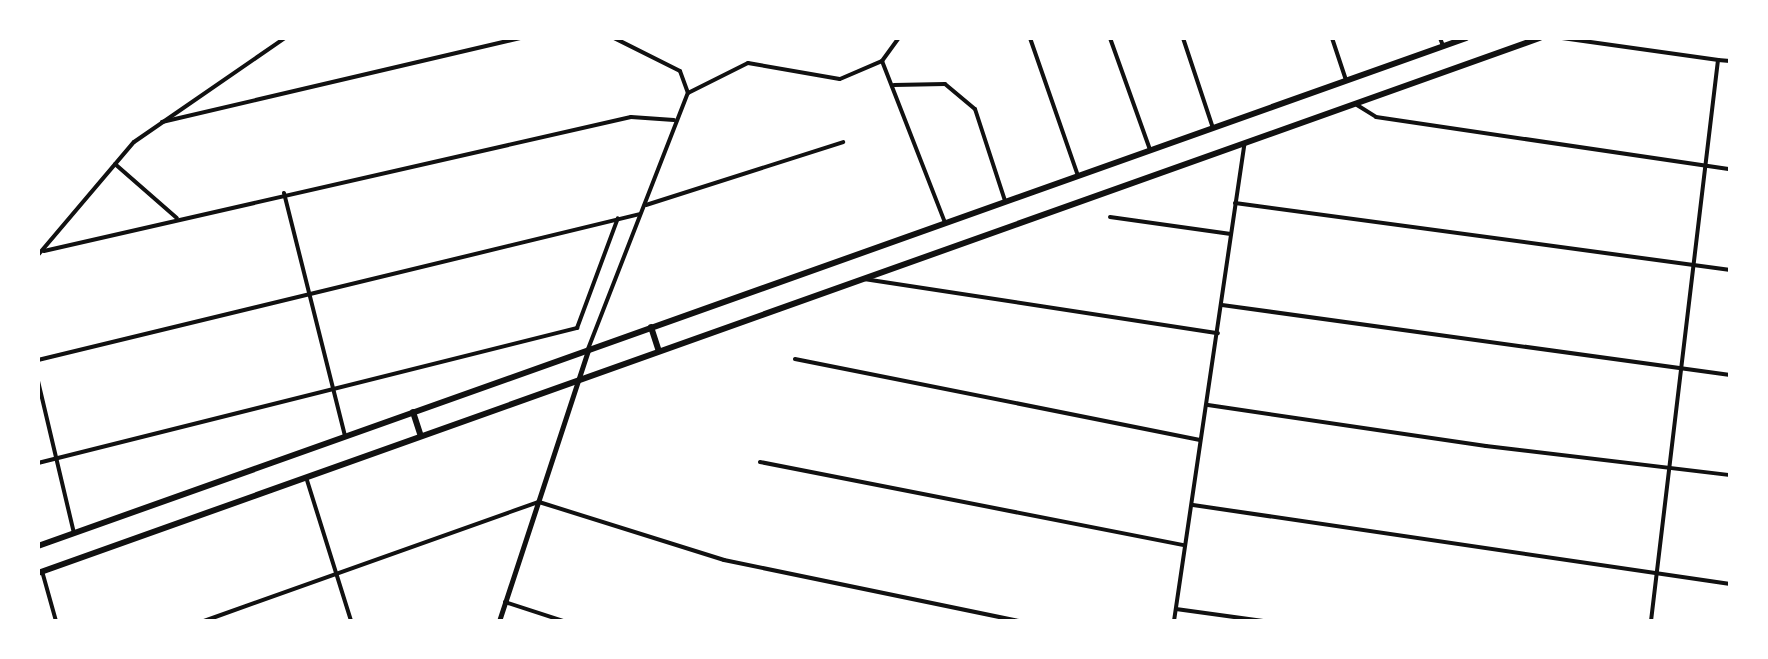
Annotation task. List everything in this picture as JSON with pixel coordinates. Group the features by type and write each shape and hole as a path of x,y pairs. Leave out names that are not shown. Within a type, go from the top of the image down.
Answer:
{"main road":[{"path":"38,546 1466,38"},
{"path":"40,572 1540,38"},
{"path":"651,327 659,351"},
{"path":"413,412 421,436"}],"street":[{"path":"38,255 115,164 162,122 285,38"},
{"path":"162,122 520,38"},
{"path":"614,38 680,71 688,93"},
{"path":"499,621 581,379 588,349 646,205 674,120 688,93 748,63 840,79 882,61 899,38"},
{"path":"1030,38 1078,176"},
{"path":"1110,38 1150,150"},
{"path":"1183,38 1213,128"},
{"path":"1332,38 1346,80"},
{"path":"1440,38 1443,46"},
{"path":"1562,38 1730,61"},
{"path":"1651,621 1667,467 1708,167 1718,60"},
{"path":"882,61 894,85 945,223"},
{"path":"894,85 945,84 975,109 1005,201"},
{"path":"1355,103 1376,117 1730,169"},
{"path":"44,251 284,193 631,117 674,120"},
{"path":"646,205 843,142"},
{"path":"1174,621 1245,142"},
{"path":"115,164 178,218"},
{"path":"284,193 345,436"},
{"path":"1235,203 1730,270"},
{"path":"38,360 310,291 640,214"},
{"path":"1110,217 1231,234"},
{"path":"38,463 577,328 618,218"},
{"path":"862,279 1218,333"},
{"path":"1222,305 1730,375"},
{"path":"795,359 1200,440"},
{"path":"38,381 74,533"},
{"path":"1208,405 1486,446 1730,475"},
{"path":"760,462 1185,545"},
{"path":"306,477 351,621"},
{"path":"204,621 539,502 724,560 1019,621"},
{"path":"1193,505 1730,584"},
{"path":"40,572 56,621"},
{"path":"505,602 563,621"},
{"path":"1176,609 1263,621"}]}
